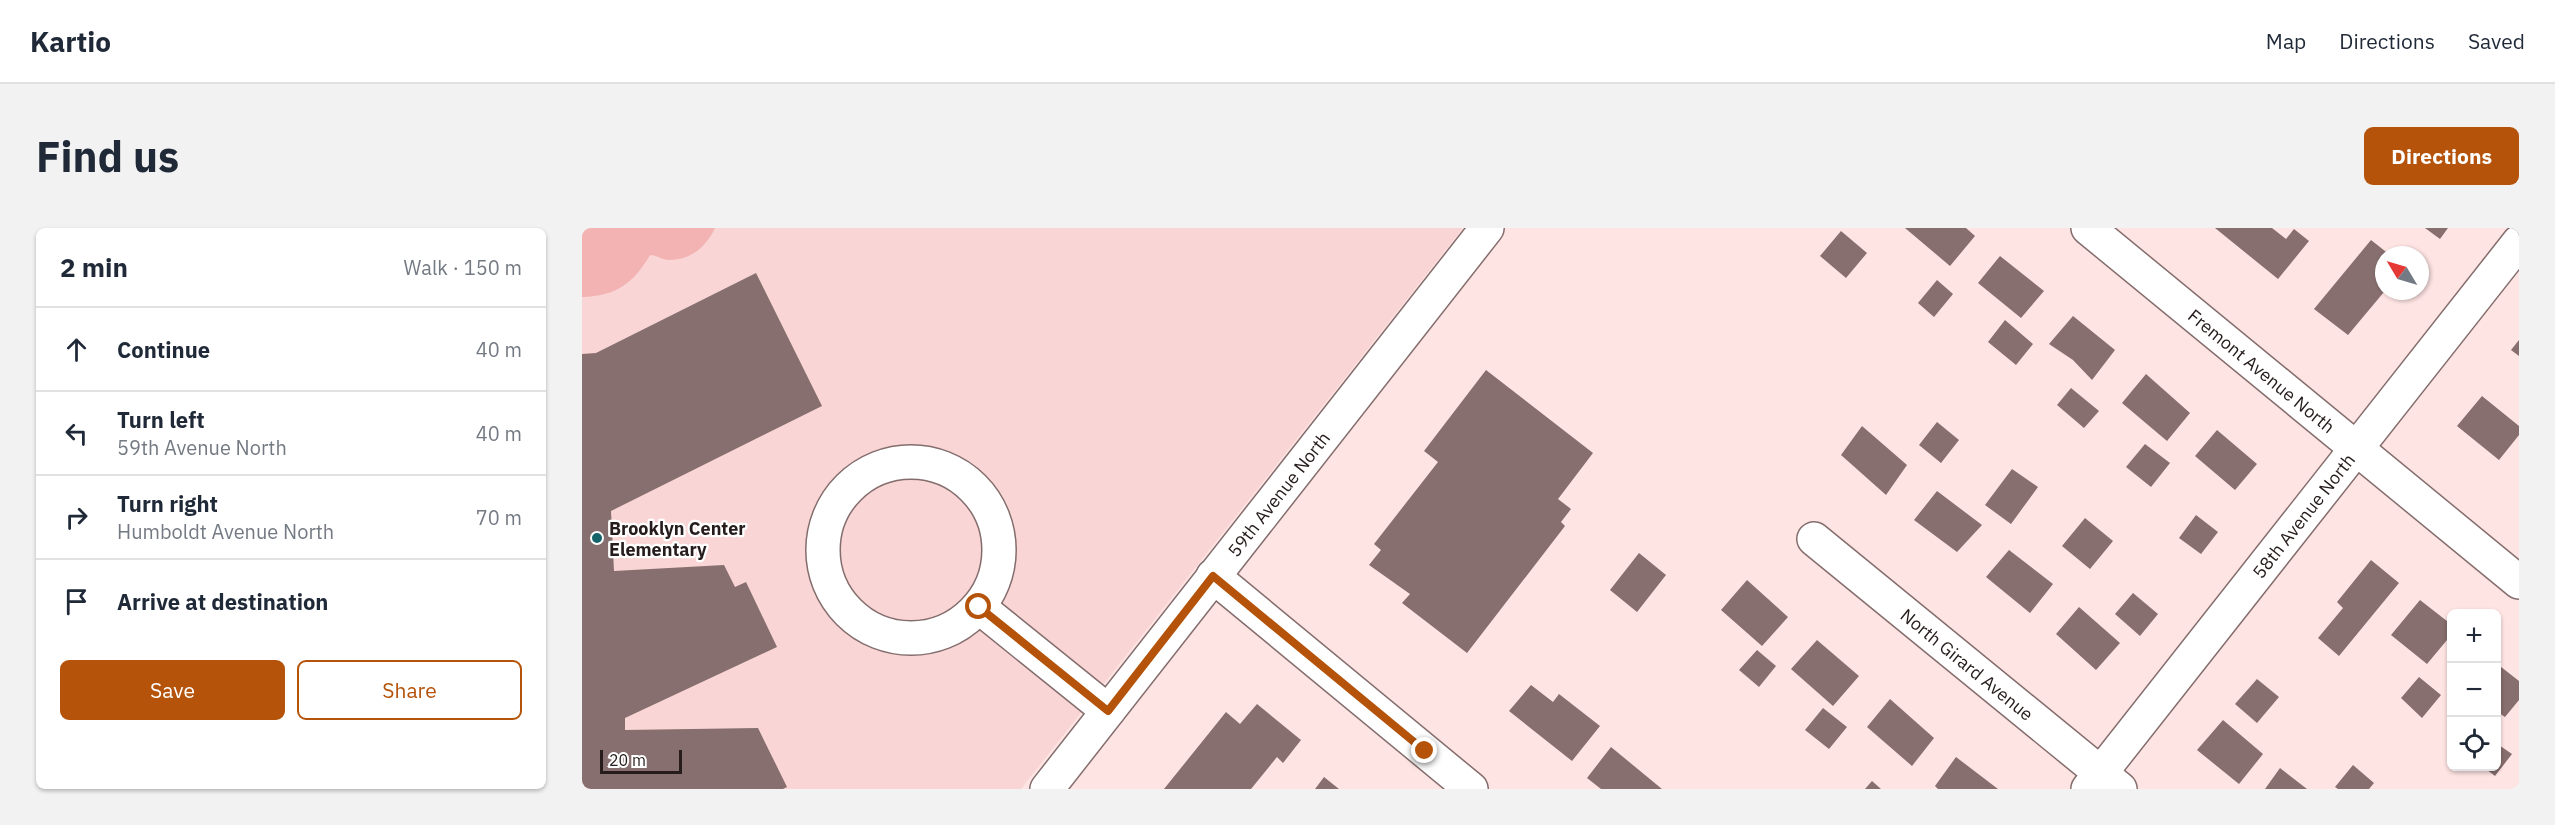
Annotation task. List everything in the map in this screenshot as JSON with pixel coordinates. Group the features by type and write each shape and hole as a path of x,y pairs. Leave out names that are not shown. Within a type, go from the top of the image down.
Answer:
{"street":[{"name":"59th Avenue North","path":"1047,789 1487,228"},
{"name":"Fremont Avenue North","path":"2088,228 2519,582"},
{"name":"58th Avenue North","path":"2103,784 2356,449 2519,242"},
{"path":"898,462 929,463 957,474 980,494 994,520 999,551 994,581 979,607 957,626 931,636 903,639 876,632 852,617 834,595 824,569 822,541 830,514 845,490 869,471 898,462"},
{"name":"North Girard Avenue","path":"1814,539 2103,784"},
{"path":"1213,576 1471,789"},
{"path":"979,607 1108,711"},
{"path":"1073,789 1074,756"}],"shaded area":[{"path":"582,228 1463,228 1021,789 582,789"},
{"path":"582,228 715,228 707,241 691,255 669,260 650,255 630,281 614,291 582,297"}],"building":[{"path":"1905,228 1966,228 1975,236 1950,266"},
{"path":"2215,228 2272,228 2286,239 2294,229 2309,241 2278,279"},
{"path":"2425,228 2448,228 2440,239"},
{"path":"1841,231 1867,253 1846,278 1820,256"},
{"path":"2371,240 2379,246 2375,246 2375,300 2377,300 2348,335 2314,309"},
{"path":"2000,256 2044,291 2021,318 1978,283"},
{"name":"Brooklyn Center Elementary","path":"756,273 822,406 611,511 614,571 724,565 735,587 746,582 777,647 625,718 625,730 758,728 787,787 783,789 582,789 582,354 596,353"},
{"path":"1937,280 1953,294 1934,317 1918,303"},
{"path":"2073,316 2115,350 2092,380 2073,360 2049,344"},
{"path":"2005,320 2033,344 2016,365 1988,342"},
{"path":"2519,340 2519,356 2511,350"},
{"path":"1486,370 1593,453 1558,499 1571,509 1561,522 1565,526 1467,653 1402,603 1410,594 1369,565 1381,550 1374,544 1438,462 1424,451"},
{"path":"2146,374 2190,413 2167,441 2122,403"},
{"path":"2071,388 2099,411 2084,428 2057,405"},
{"path":"2482,396 2519,426 2519,435 2499,460 2457,426"},
{"path":"1937,422 1959,440 1941,463 1919,445"},
{"path":"1862,426 1907,465 1886,495 1841,455"},
{"path":"2217,430 2257,464 2235,490 2195,456"},
{"path":"2145,444 2170,463 2151,487 2126,467"},
{"path":"2012,469 2038,487 2011,524 1985,505"},
{"path":"1937,491 1982,525 1957,552 1914,520"},
{"path":"2196,515 2218,532 2201,554 2179,538"},
{"path":"2085,518 2113,541 2090,569 2062,546"},
{"path":"2009,550 2053,584 2030,613 1986,577"},
{"path":"1639,553 1666,575 1637,612 1610,590"},
{"path":"2371,560 2399,583 2339,656 2318,638 2343,608 2337,602"},
{"path":"1747,580 1788,617 1762,646 1721,610"},
{"path":"2133,593 2158,614 2140,636 2115,614"},
{"path":"2420,600 2447,621 2447,640 2427,664 2391,635"},
{"path":"2079,607 2120,643 2096,670 2056,634"},
{"path":"1817,640 1859,676 1833,706 1791,669"},
{"path":"1757,650 1776,666 1759,687 1739,670"},
{"path":"2501,667 2519,681 2519,700 2505,717 2501,714"},
{"path":"2419,677 2441,695 2422,718 2401,698"},
{"path":"2257,679 2279,697 2257,723 2235,704"},
{"path":"1531,685 1553,702 1559,694 1600,726 1572,761 1509,711"},
{"path":"1890,699 1934,738 1912,766 1867,727"},
{"path":"1257,704 1301,740 1283,763 1277,757 1251,789 1164,789 1226,712 1240,724"},
{"path":"1823,708 1847,727 1829,749 1805,730"},
{"path":"2223,720 2263,754 2239,784 2197,750"},
{"path":"2501,746 2512,754 2501,768"},
{"path":"1611,747 1662,789 1601,789 1587,778"},
{"path":"1956,757 1998,789 1938,789 1935,786"},
{"path":"2353,765 2374,783 2369,789 2338,789 2335,787"},
{"path":"2280,768 2307,789 2265,789"},
{"path":"2488,771 2499,771 2495,776"},
{"path":"1324,777 1339,789 1315,789"},
{"path":"1872,781 1881,789 1865,789"}],"place":[{"name":"Brooklyn Center Elementary","path":"597,538"}],"route":[{"path":"979,607 1108,711 1213,576 1425,751"}]}
